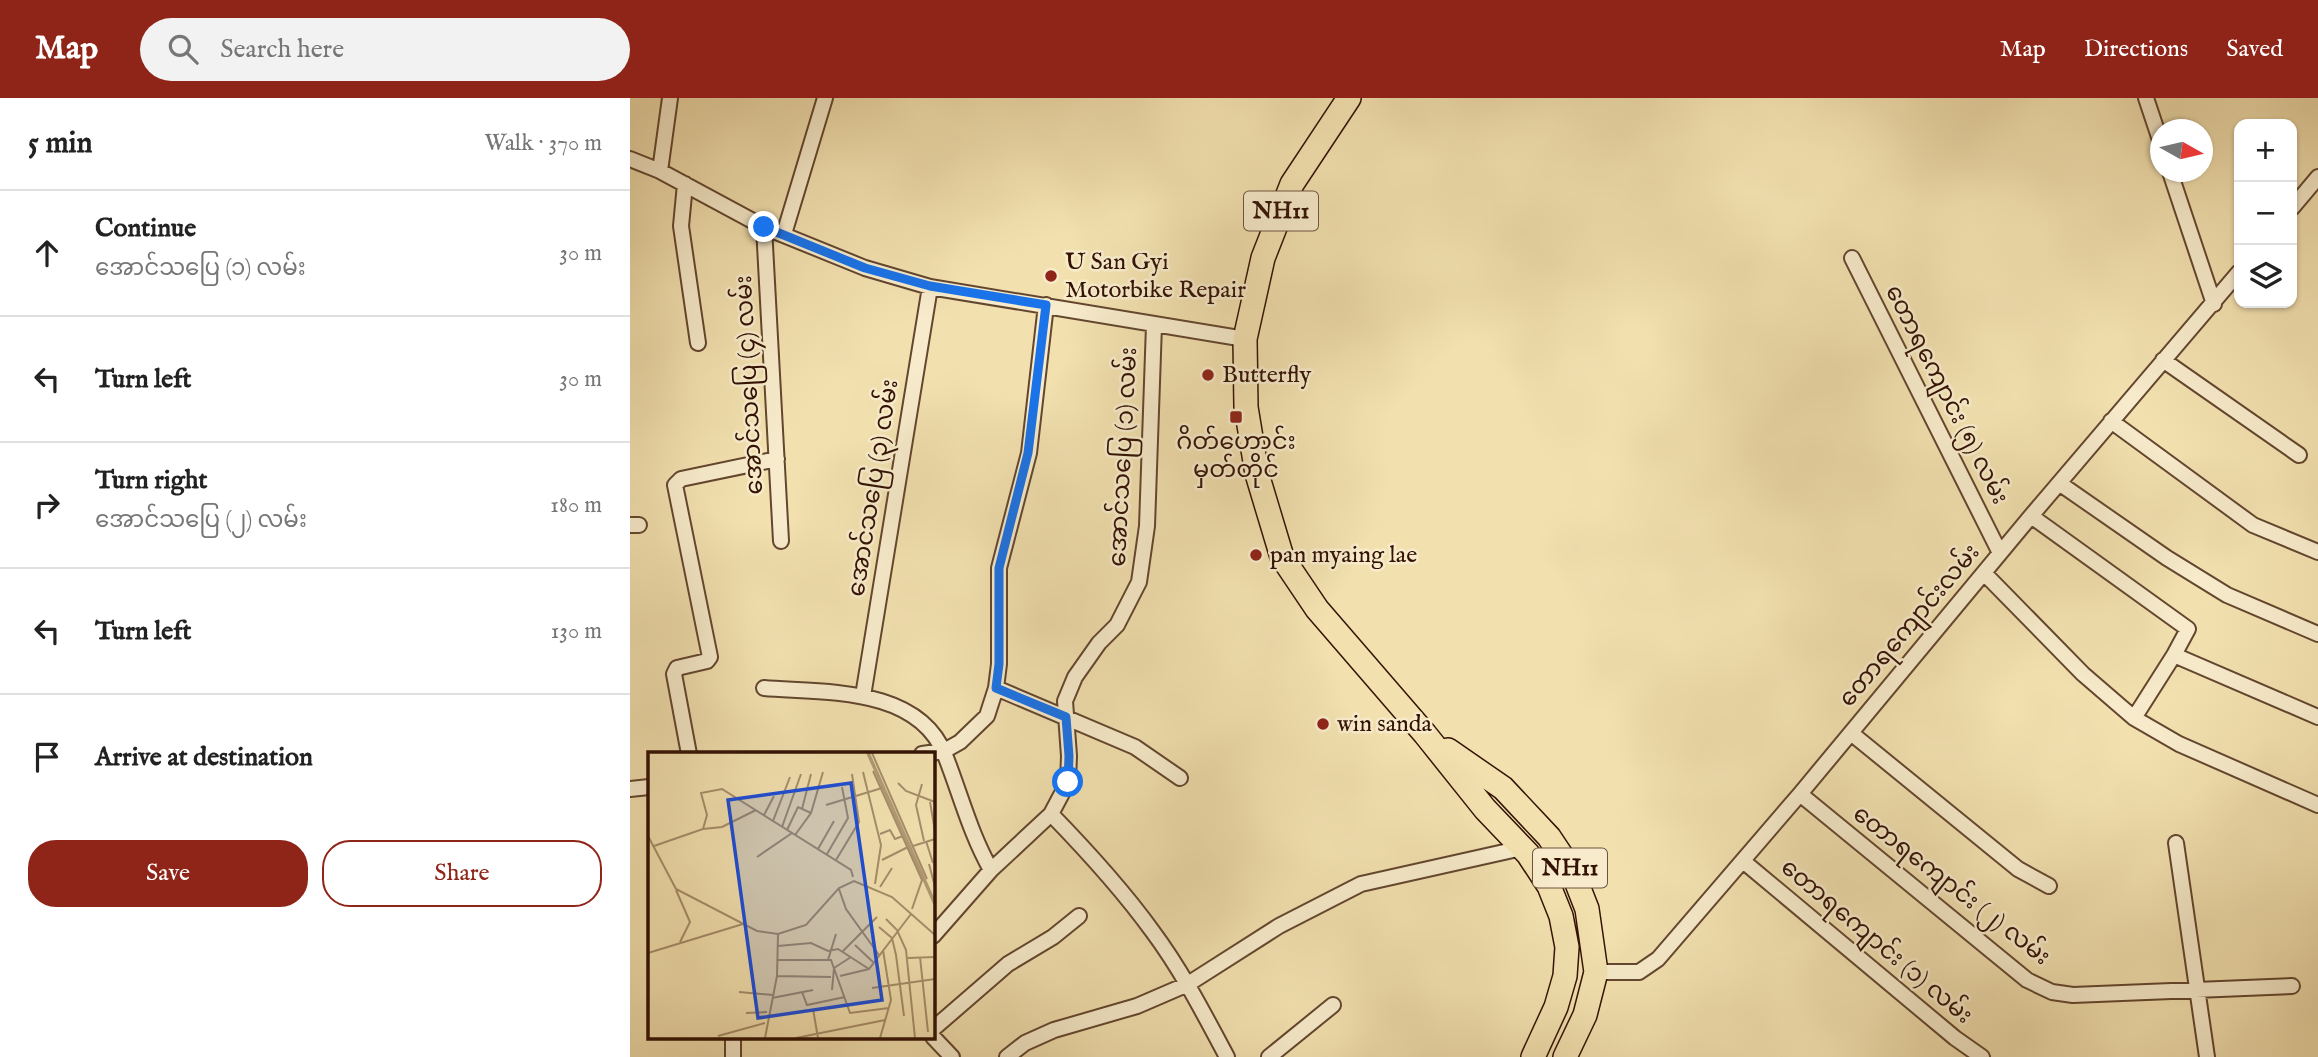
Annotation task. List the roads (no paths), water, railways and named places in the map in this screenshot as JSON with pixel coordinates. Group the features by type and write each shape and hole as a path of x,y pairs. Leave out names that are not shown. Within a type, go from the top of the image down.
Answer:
{"highway":[{"name":"NH11","path":"1349,98 1292,184 1263,258 1245,339 1246,407 1256,474 1282,557 1317,609 1425,734 1485,809 1522,848 1549,886 1567,947 1565,976 1556,1007 1533,1057"},
{"name":"NH11","path":"1425,734 1503,788 1549,837 1573,873 1587,908 1596,972 1585,1015 1565,1057"}],"street":[{"path":"660,171 670,98"},
{"path":"784,234 825,98"},
{"path":"2146,98 2153,119"},
{"path":"630,159 660,171 764,227 865,268 930,286 1245,339"},
{"path":"2297,202 2318,177"},
{"path":"2173,182 2214,304"},
{"path":"685,184 681,226 698,343"},
{"name":"အောင်သပြေ (၄) လမ်း","path":"764,227 781,541"},
{"name":"တောရကျောင်း (၅) လမ်း","path":"1852,258 2000,553"},
{"name":"တောရကျောင်းလမ်း","path":"1596,972 1639,972 1658,959 2234,278"},
{"name":"အောင်သပြေ (၃) လမ်း","path":"863,696 930,286"},
{"path":"934,752 944,751 960,742 987,716 996,688 999,664 999,568 1028,453 1046,305"},
{"name":"အောင်သပြေ (၁) လမ်း","path":"934,935 991,870 1051,814 1068,782 1065,701 1075,677 1099,643 1118,625 1139,582 1147,526 1154,325"},
{"path":"2163,360 2299,455"},
{"path":"2111,421 2253,525 2318,552"},
{"path":"689,752 674,674 677,668 707,661 709,652 674,485 681,479 777,459"},
{"path":"2059,483 2167,558 2227,595 2318,634"},
{"name":"တောရကျောင်း (၅) လမ်း","path":"2031,516 2188,629 2134,718"},
{"path":"1984,573 2083,674 2134,718 2179,744 2318,805"},
{"path":"2174,655 2318,717"},
{"path":"764,688 863,696 897,705 924,724 944,751 978,847 991,870"},
{"path":"996,688 1135,747 1180,778"},
{"path":"1851,733 2018,869 2049,886"},
{"path":"630,789 648,787"},
{"name":"တောရကျောင်း (၂) လမ်း","path":"1800,794 2027,980 2052,992 2073,995 2292,986"},
{"path":"1051,814 1108,874 1154,933 1188,984 1227,1057"},
{"path":"2176,843 2207,1057"},
{"path":"1007,1057 1025,1043 1054,1030 1137,1006 1188,984 1279,926 1361,884 1522,848"},
{"name":"တောရကျောင်း (၁) လမ်း","path":"1743,861 1955,1038 1982,1057"},
{"path":"934,1028 1008,964 1053,937 1079,916"},
{"path":"1269,1057 1333,1005"},
{"path":"934,1038 952,1057"}],"place":[{"name":"U San Gyi Motorbike Repair","path":"1051,276"},
{"name":"Butterfly","path":"1208,375"},
{"name":"ဂိတ်ဟောင်း မှတ်တိုင်","path":"1236,417"},
{"name":"pan myaing lae","path":"1256,555"},
{"name":"win sanda","path":"1323,724"}]}
